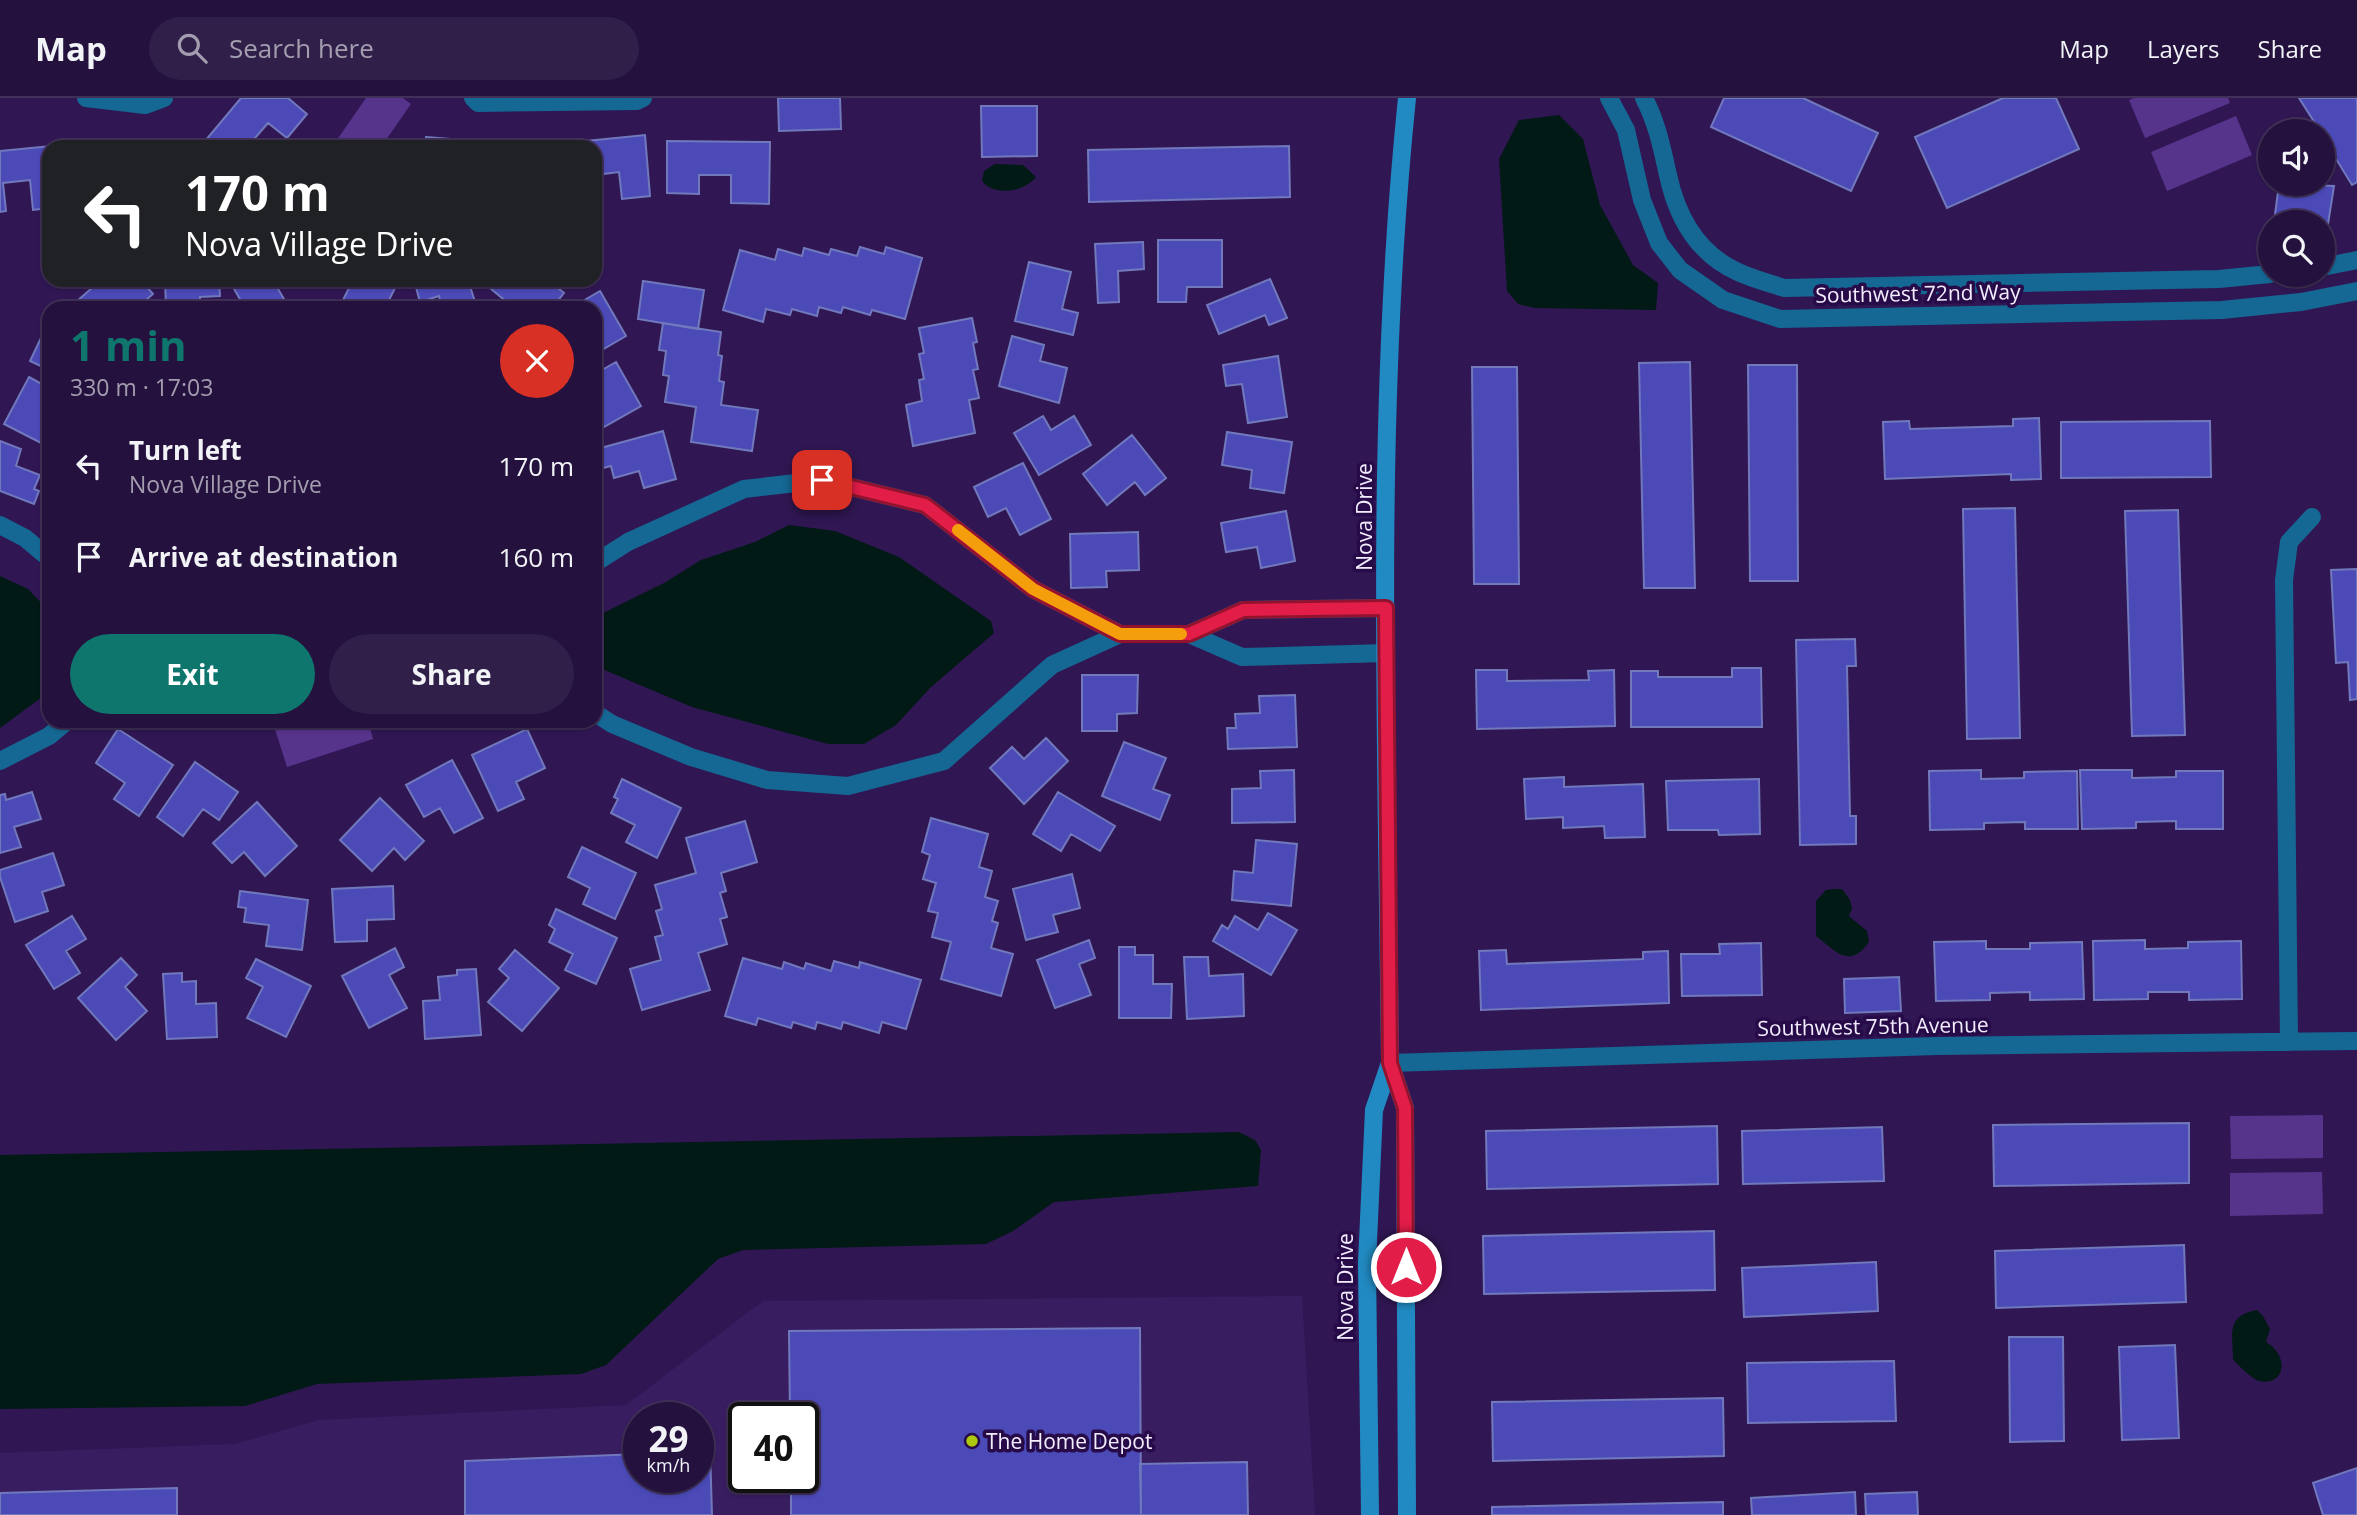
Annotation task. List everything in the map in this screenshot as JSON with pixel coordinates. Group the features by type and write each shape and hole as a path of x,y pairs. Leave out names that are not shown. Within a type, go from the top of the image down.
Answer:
{"street":[{"path":"86,98 145,105 164,98"},
{"path":"473,98 478,103 640,99"},
{"name":"Nova Drive","path":"1407,98 1388,332 1386,608 1390,1063 1405,1108 1407,1515"},
{"name":"Southwest 72nd Way","path":"1609,98 1626,130 1642,200 1659,243 1680,270 1723,300 1780,319 2222,310 2301,302 2357,291"},
{"name":"Southwest 72nd Way","path":"1644,98 1655,119 1671,191 1686,227 1701,247 1736,272 1784,288 2220,279 2258,275"},
{"path":"2335,264 2357,260"},
{"path":"602,559 628,542 744,489 822,480 925,505 1033,589 1120,634"},
{"path":"2289,1042 2284,580 2289,542 2312,517"},
{"path":"0,525 25,538 42,552"},
{"path":"1189,634 1243,610 1386,608"},
{"path":"602,717 691,757 767,780 848,786 944,761 1052,666 1120,634 1189,634 1242,657 1386,653"},
{"path":"0,761 49,736 59,728"},
{"name":"Southwest 75th Avenue","path":"1390,1063 1937,1046 2357,1041"},
{"name":"Nova Drive","path":"1370,1515 1367,1263 1374,1110 1390,1063"}],"shaded area":[{"path":"366,98 403,98 411,104 386,140 337,140"},
{"path":"2228,98 2230,103 2145,138 2129,100"},
{"path":"1559,115 1583,139 1600,205 1633,265 1658,283 1656,310 1535,308 1518,304 1507,291 1499,159 1519,120"},
{"path":"2236,116 2252,155 2167,191 2151,152"},
{"path":"995,164 1023,165 1036,177 1017,189 994,189 982,181 984,171"},
{"path":"789,525 835,531 899,557 991,621 994,633 930,688 896,725 864,744 828,744 692,707 602,669 602,614 664,583 701,560 755,542"},
{"path":"0,576 28,589 42,604 42,697 0,728"},
{"path":"275,728 370,728 373,739 287,767"},
{"path":"1842,889 1850,900 1852,908 1849,916 1867,931 1869,942 1855,955 1849,956 1836,952 1816,936 1816,901 1826,890"},
{"path":"2323,1115 2323,1158 2231,1159 2230,1116"},
{"path":"1239,1132 1255,1140 1261,1150 1258,1186 1054,1202 1013,1231 986,1244 743,1250 718,1259 606,1365 581,1374 317,1384 245,1406 0,1409 0,1155"},
{"path":"2322,1172 2323,1214 2230,1216 2230,1173"},
{"path":"1302,1296 1315,1515 0,1515 0,1453 235,1444 319,1420 623,1405 623,1493 714,1493 714,1402 630,1402 763,1301"},
{"path":"2257,1310 2270,1329 2266,1342 2279,1355 2281,1363 2279,1375 2268,1382 2259,1381 2249,1375 2233,1360 2232,1334 2235,1322 2247,1313"}],"building":[{"path":"241,98 288,98 307,114 287,138 268,123 253,140 206,140"},
{"path":"778,98 840,98 841,129 779,131"},
{"path":"1724,98 1803,98 1878,133 1851,191 1711,127"},
{"path":"2003,98 2056,98 2079,149 1947,208 1915,137"},
{"path":"2299,98 2357,98 2357,182 2352,185 2335,157 2335,119 2312,119"},
{"path":"981,106 1037,106 1037,156 982,157"},
{"path":"645,135 650,196 622,199 619,172 602,174 602,140 596,140"},
{"path":"426,137 464,140 426,140"},
{"path":"667,141 770,142 769,204 731,203 731,175 699,175 699,194 667,193"},
{"path":"1289,146 1290,197 1089,202 1088,150"},
{"path":"42,147 42,209 33,210 30,180 3,183 6,211 0,212 0,151"},
{"path":"2277,196 2332,196 2330,210 2276,210"},
{"path":"1158,240 1222,240 1222,287 1187,287 1186,302 1158,302"},
{"path":"1143,242 1144,269 1118,271 1119,302 1098,303 1095,244"},
{"path":"860,247 884,254 886,247 922,258 905,319 872,310 870,315 843,307 841,313 819,307 817,316 792,309 790,315 766,309 763,322 723,310 740,250 775,260 778,249 802,256 804,248 829,255 831,249 857,256"},
{"path":"1029,262 1071,272 1062,309 1078,313 1073,335 1015,321"},
{"path":"1270,279 1287,318 1269,325 1265,315 1219,334 1207,305"},
{"path":"643,281 704,290 698,329 638,319"},
{"path":"93,287 147,287 153,294 145,301 77,301"},
{"path":"165,287 219,287 220,296 200,297 200,301 166,301"},
{"path":"233,287 277,287 285,301 241,301"},
{"path":"350,287 396,287 388,301 342,301"},
{"path":"416,287 470,287 475,301 440,301 439,296 420,301"},
{"path":"557,287 564,293 558,301 506,301 490,288"},
{"path":"600,291 626,336 602,350 602,301 583,301"},
{"path":"972,318 977,342 973,343 978,369 973,370 979,398 969,400 975,433 913,446 906,405 922,401 919,380 924,379 919,354 924,353 919,328"},
{"path":"663,323 721,332 719,381 724,382 721,405 758,410 752,451 691,442 696,407 665,402 669,376 663,375 666,351 659,350"},
{"path":"42,336 42,367 30,361"},
{"path":"1012,336 1044,345 1040,361 1067,368 1059,403 999,386"},
{"path":"1278,356 1287,417 1248,423 1242,384 1226,386 1223,365"},
{"path":"616,362 641,406 602,428 602,370"},
{"path":"1690,362 1695,588 1644,588 1639,363"},
{"path":"1748,365 1797,365 1798,581 1750,581"},
{"path":"1472,367 1517,367 1519,584 1474,584"},
{"path":"29,377 42,384 42,443 4,424"},
{"path":"1043,416 1051,430 1074,416 1091,445 1039,475 1014,433"},
{"path":"2039,418 2041,479 2011,480 2011,474 1885,479 1883,422 1909,421 1910,429 2013,426 2013,419"},
{"path":"2210,421 2211,477 2061,478 2061,422"},
{"path":"663,431 676,479 644,488 639,471 614,478 611,466 603,468 602,448"},
{"path":"1227,432 1292,442 1284,493 1250,488 1252,470 1222,465"},
{"path":"1132,435 1166,478 1145,495 1135,482 1107,505 1083,474"},
{"path":"0,441 21,449 16,466 40,475 34,489 39,491 34,504 0,491"},
{"path":"1023,463 1051,519 1020,535 1006,508 988,517 974,487"},
{"path":"2015,508 2020,738 1967,739 1963,509"},
{"path":"2178,510 2185,735 2132,736 2125,511"},
{"path":"1286,511 1295,561 1261,568 1257,547 1226,552 1221,523"},
{"path":"1138,532 1139,570 1106,571 1107,587 1071,588 1070,534"},
{"path":"2357,569 2357,699 2350,700 2348,662 2336,663 2331,570"},
{"path":"1855,639 1856,666 1847,666 1850,816 1856,816 1856,844 1800,845 1796,640"},
{"path":"1732,668 1761,668 1762,727 1631,727 1631,671 1658,671 1658,677 1732,677"},
{"path":"1476,670 1507,670 1507,681 1589,680 1588,671 1614,670 1615,726 1477,729"},
{"path":"1082,675 1138,675 1137,713 1117,714 1117,731 1082,731"},
{"path":"1295,695 1297,747 1228,749 1227,728 1236,728 1235,714 1260,713 1259,696"},
{"path":"118,729 173,765 139,816 114,799 125,783 96,763"},
{"path":"527,729 545,768 516,782 524,799 498,811 472,755"},
{"path":"1046,738 1068,761 1024,804 990,768 1012,747 1024,759"},
{"path":"1124,742 1166,758 1153,789 1170,795 1160,820 1102,796"},
{"path":"452,760 483,818 454,833 440,808 424,817 406,785"},
{"path":"195,762 238,792 219,820 203,809 183,836 157,817"},
{"path":"1294,770 1295,822 1232,823 1232,789 1261,788 1260,771"},
{"path":"1981,770 1981,779 2024,778 2024,772 2077,771 2078,829 2025,829 2025,822 1984,823 1984,829 1930,830 1929,771"},
{"path":"2080,770 2132,770 2132,778 2176,777 2176,771 2223,771 2223,829 2176,829 2176,821 2136,822 2136,828 2082,829"},
{"path":"1564,777 1564,787 1643,784 1645,837 1605,838 1604,826 1563,828 1563,817 1526,819 1524,779"},
{"path":"622,779 681,808 657,858 626,842 635,825 611,813 618,799 614,797"},
{"path":"1759,779 1760,834 1719,835 1718,830 1668,830 1666,781"},
{"path":"32,792 41,819 14,827 21,847 0,853 0,795 5,794 6,800"},
{"path":"1058,792 1115,826 1100,851 1071,834 1061,851 1033,834"},
{"path":"380,798 424,841 405,860 394,848 372,871 340,840"},
{"path":"257,802 297,846 265,876 244,852 232,863 213,843"},
{"path":"931,818 988,834 979,867 992,871 985,897 998,901 992,921 998,923 991,948 1013,954 1001,996 941,979 951,942 932,937 938,913 928,911 936,883 923,879 930,855 922,852"},
{"path":"745,821 757,862 721,873 726,891 720,893 727,917 720,919 727,944 698,953 710,990 642,1010 630,969 661,960 655,937 663,935 656,911 662,909 655,885 696,873 686,838"},
{"path":"1256,840 1297,844 1291,906 1232,900 1234,871 1253,873"},
{"path":"582,847 636,873 615,919 583,904 590,888 568,877"},
{"path":"53,853 64,885 42,892 48,911 15,922 0,870"},
{"path":"1072,874 1080,908 1053,915 1058,932 1026,940 1013,889"},
{"path":"393,886 394,919 367,920 367,941 335,942 332,889"},
{"path":"240,891 308,900 302,950 266,946 269,925 244,922 246,908 238,907"},
{"path":"556,909 617,938 596,984 565,970 573,954 549,942 555,929 549,925"},
{"path":"1268,913 1297,930 1271,975 1213,941 1222,925 1228,929 1235,916 1258,930"},
{"path":"72,916 86,939 66,951 80,973 54,989 26,945"},
{"path":"1089,940 1095,958 1079,964 1091,995 1055,1008 1037,960"},
{"path":"2145,940 2145,949 2188,948 2188,942 2241,941 2242,999 2189,1000 2189,992 2148,992 2148,999 2094,1000 2093,941"},
{"path":"1986,941 1986,949 2030,949 2030,943 2082,942 2084,999 2030,1000 2030,992 1990,993 1990,1000 1936,1001 1934,942"},
{"path":"1761,943 1762,995 1682,996 1681,954 1720,954 1719,944"},
{"path":"1119,947 1135,947 1135,955 1153,955 1153,984 1172,984 1171,1018 1119,1018"},
{"path":"395,948 404,967 389,975 407,1008 369,1028 342,976"},
{"path":"515,950 559,988 522,1031 488,1002 509,978 499,969"},
{"path":"1506,950 1507,964 1643,959 1643,952 1668,951 1669,1003 1481,1010 1479,951"},
{"path":"1184,957 1208,957 1209,976 1243,974 1244,1016 1187,1019"},
{"path":"121,958 137,975 125,987 147,1011 116,1040 78,998"},
{"path":"743,958 782,969 784,962 804,969 806,963 831,971 834,961 859,968 860,962 921,980 906,1029 882,1022 879,1033 843,1022 841,1029 817,1022 815,1029 793,1022 791,1028 758,1018 756,1025 725,1016"},
{"path":"256,959 311,986 286,1037 247,1018 263,987 246,978"},
{"path":"476,969 481,1035 425,1039 423,1001 440,1000 438,977 457,975 457,970"},
{"path":"182,973 182,982 196,981 196,1004 216,1003 217,1037 167,1039 163,974"},
{"path":"1899,977 1901,1011 1845,1013 1844,979"},
{"path":"2189,1123 2189,1183 1994,1186 1993,1125"},
{"path":"1717,1126 1718,1184 1487,1189 1486,1131"},
{"path":"1882,1127 1884,1181 1743,1184 1742,1131"},
{"path":"1714,1231 1715,1290 1484,1294 1483,1236"},
{"path":"2184,1245 2186,1302 1996,1308 1995,1251"},
{"path":"1876,1262 1878,1311 1744,1317 1742,1268"},
{"name":"The Home Depot","path":"1140,1328 1141,1515 791,1515 791,1493 819,1493 819,1402 790,1402 789,1331"},
{"path":"2009,1337 2063,1337 2064,1441 2010,1442"},
{"path":"2175,1345 2179,1438 2122,1440 2119,1347"},
{"path":"1894,1361 1896,1421 1748,1423 1747,1363"},
{"path":"1723,1398 1724,1456 1493,1461 1492,1402"},
{"path":"623,1455 623,1493 711,1493 712,1515 465,1515 465,1461"},
{"path":"1247,1462 1248,1515 1141,1515 1140,1464"},
{"path":"2357,1468 2357,1515 2323,1515 2313,1483"},
{"path":"177,1488 177,1515 0,1515 0,1493"},
{"path":"1855,1492 1856,1515 1752,1515 1751,1498"},
{"path":"1917,1492 1918,1515 1866,1515 1865,1494"},
{"path":"1723,1502 1723,1515 1492,1515 1492,1507"}],"slow traffic":[{"path":"958,530 1033,589 1120,634 1181,634"}],"place":[{"name":"The Home Depot","path":"972,1441"}],"route":[{"path":"822,480 925,505 1033,589 1120,634 1189,634 1243,610 1386,608 1390,1063 1405,1108 1406,1267"}]}
